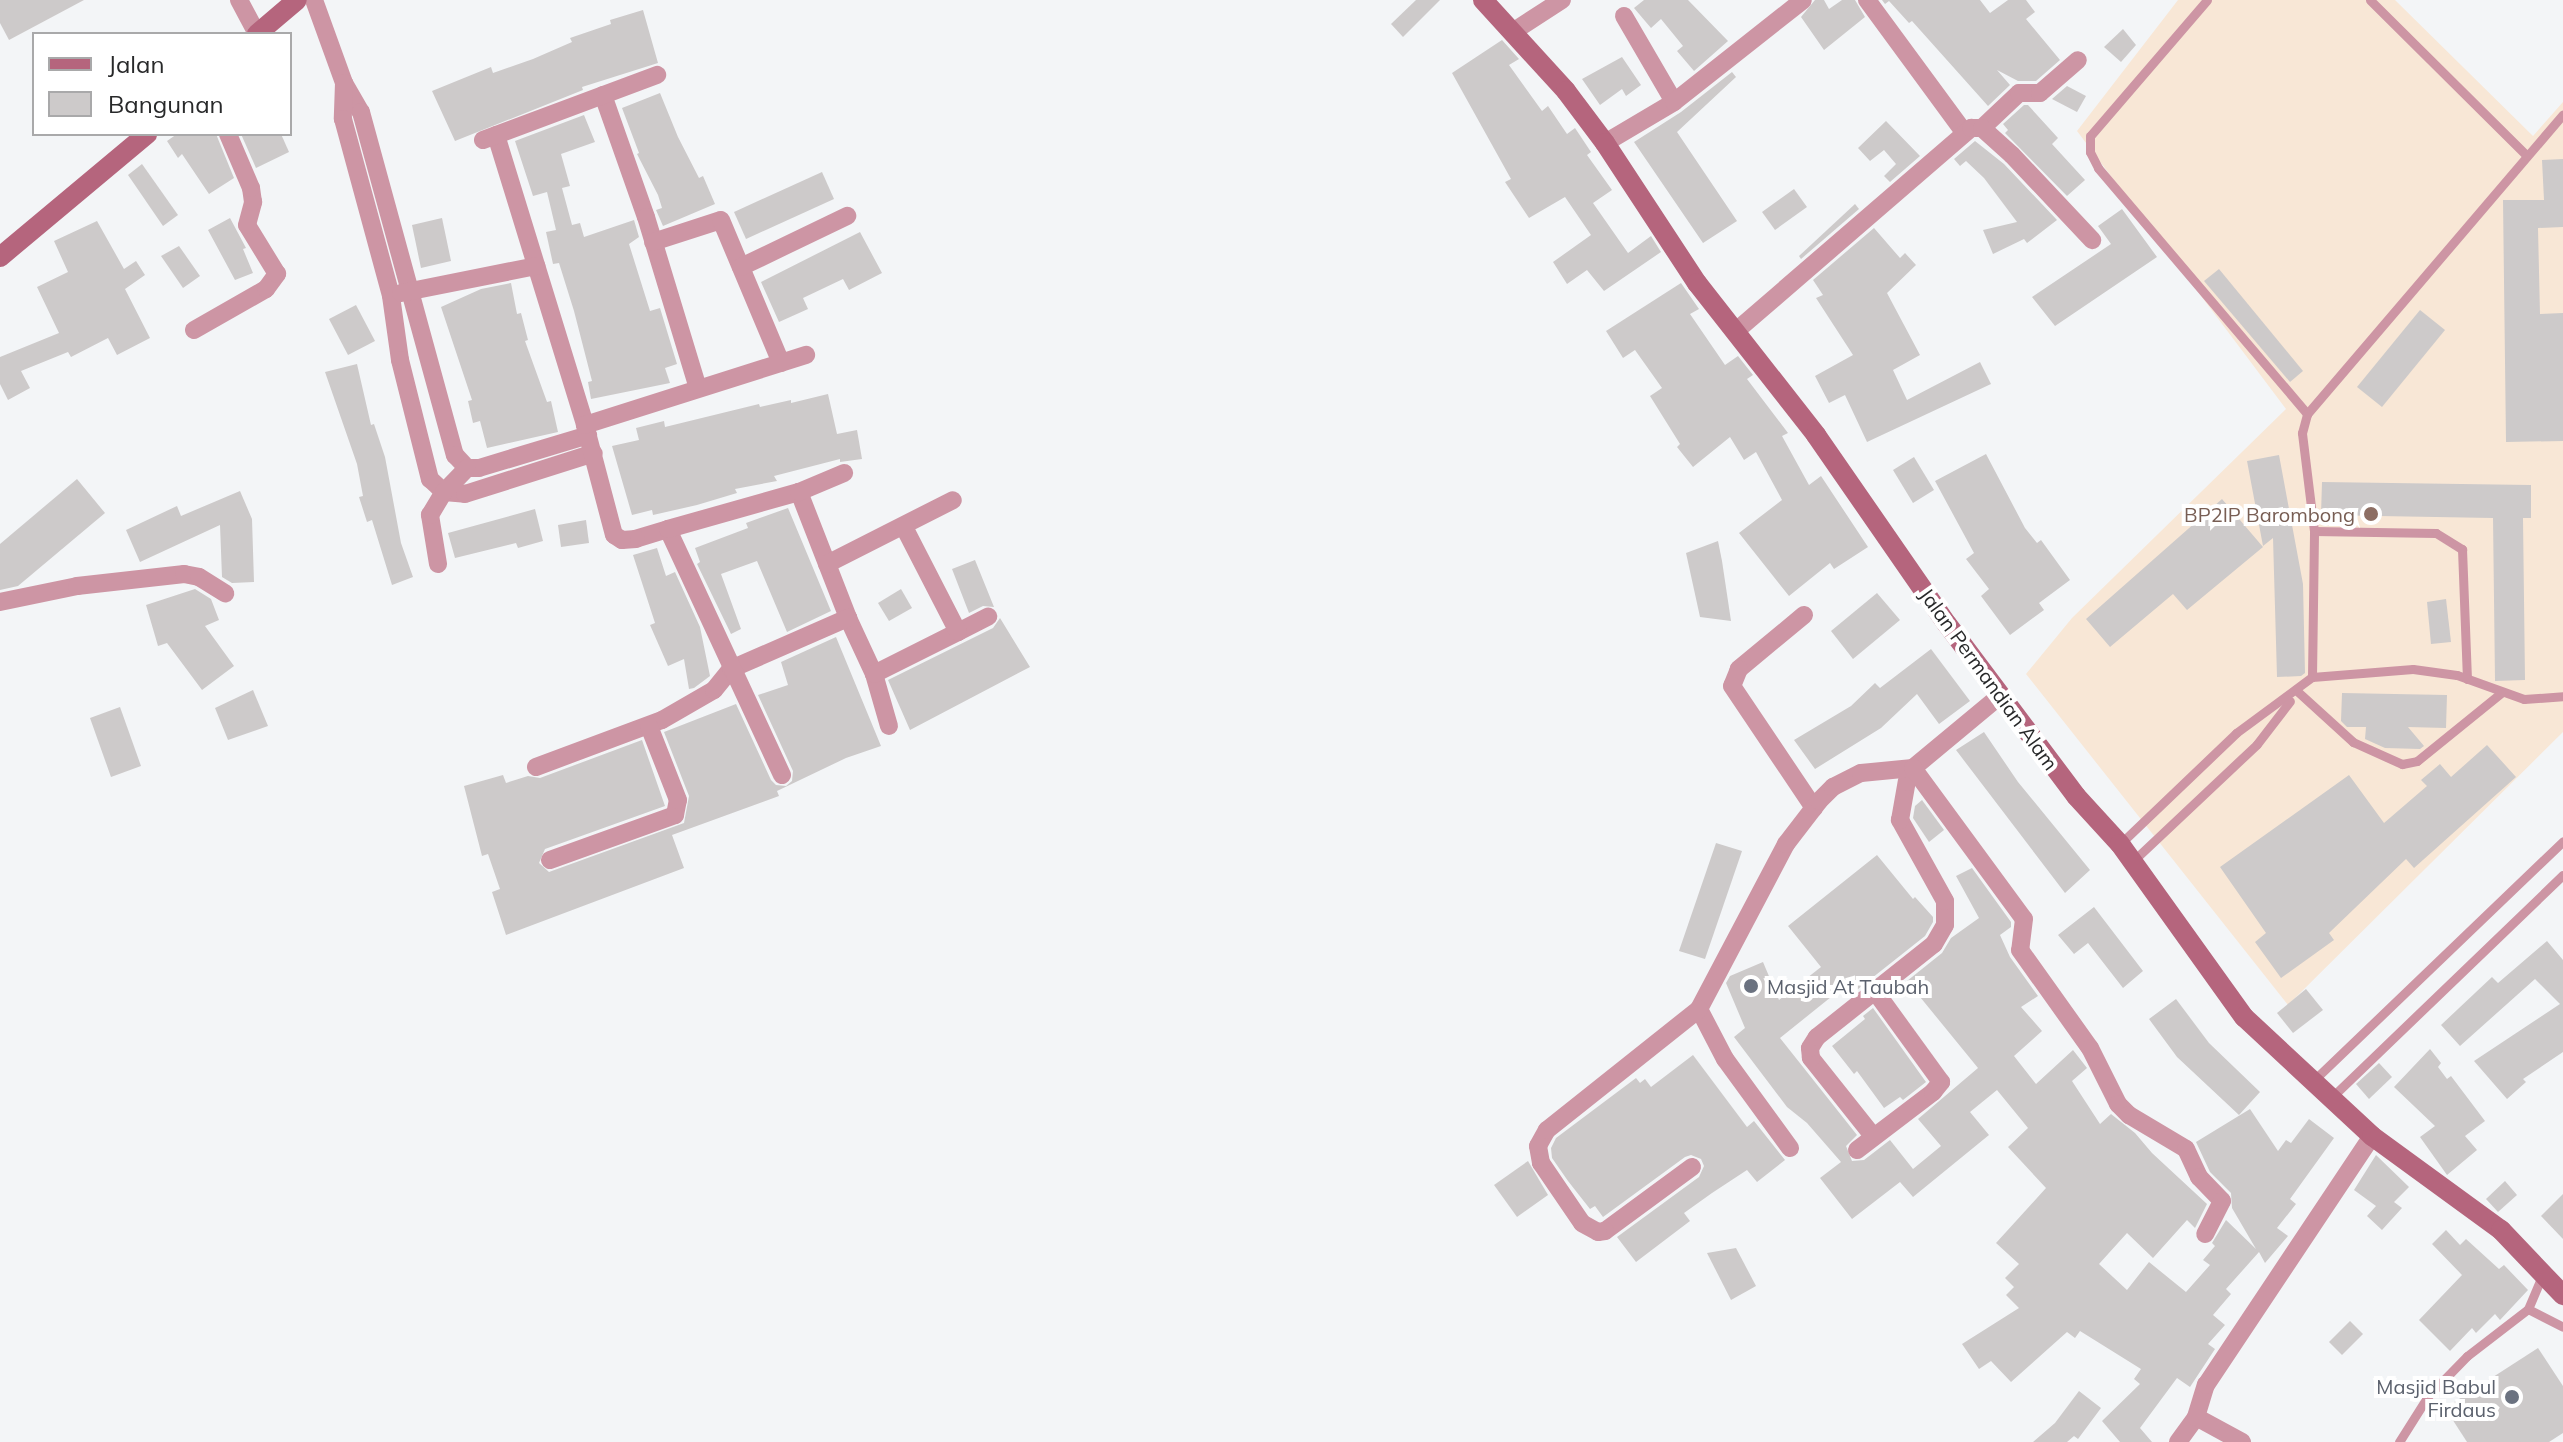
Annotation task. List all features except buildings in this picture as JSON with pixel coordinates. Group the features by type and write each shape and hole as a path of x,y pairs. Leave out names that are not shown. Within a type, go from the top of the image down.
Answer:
{"main road":[{"name":"Jalan Permandian Alam","path":"1483,0 1514,31 1605,143 1697,283 1816,435 2001,695 2076,796 2133,861 2244,1017 2372,1136 2501,1230 2563,1295"},
{"path":"259,32 290,2"},
{"path":"0,257 145,136"}],"street":[{"path":"239,0 256,32"},
{"path":"314,0 344,83 361,112 451,444 455,455 467,468"},
{"path":"1514,31 1562,0"},
{"path":"1605,143 1674,102 1803,0"},
{"path":"1867,0 1908,60 1973,130 2092,240"},
{"path":"1624,16 1674,102"},
{"path":"1736,331 2019,93 2040,93 2078,60"},
{"path":"657,75 490,138 536,266 589,438 614,535 622,540 636,539 799,492 844,473"},
{"path":"344,83 343,119 391,296 395,334 425,470 444,492 465,494 698,388 806,355"},
{"path":"603,95 698,388"},
{"path":"194,330 266,289 277,274 247,225 253,202 251,188 229,136"},
{"path":"741,267 847,216"},
{"path":"653,242 718,219 724,223 781,363"},
{"path":"391,296 536,266"},
{"path":"438,564 430,520 444,492 467,468 479,468 589,438"},
{"path":"799,492 848,618 874,674 889,726"},
{"path":"827,564 953,500"},
{"path":"904,527 958,632"},
{"path":"668,529 782,775"},
{"path":"0,602 77,586 184,574 199,577 225,593"},
{"path":"1804,615 1739,669 1732,686 1814,808"},
{"path":"874,674 988,617"},
{"path":"536,767 649,726 714,690 731,669 848,618"},
{"path":"1692,1167 1605,1231 1598,1232 1582,1223 1541,1163 1538,1146 1547,1130 1699,1009 1786,844 1814,808 1847,778 1861,773 1913,768 2001,695"},
{"path":"550,860 666,821 675,815 678,800 649,726"},
{"path":"1873,1136 1811,1058 1810,1048 1817,1037 1934,944 1948,914 1945,901 1900,820 1913,768"},
{"path":"1913,768 2024,919 2020,950 2090,1048 2118,1104 2129,1115 2186,1149 2199,1177 2222,1201 2205,1234"},
{"path":"1857,1150 1933,1092 1941,1082 1875,991"},
{"path":"1699,1009 1725,1059 1790,1148"},
{"path":"2178,1442 2196,1417 2206,1385 2225,1354 2372,1136"},
{"path":"2196,1417 2242,1442"}],"lane":[{"path":"2207,0 2090,136 2090,152 2098,168 2307,414"},
{"path":"2370,0 2526,155"},
{"path":"2312,677 2314,531 2302,433 2307,414 2563,114"},
{"path":"2314,531 2436,533 2462,549 2467,679"},
{"path":"2120,844 2236,733 2312,677 2413,669 2467,679 2524,699 2563,696"},
{"path":"2297,691 2353,742 2402,764 2417,761 2501,693"},
{"path":"2133,861 2257,744 2297,691"},
{"path":"2314,1080 2563,841"},
{"path":"2332,1098 2563,875"},
{"path":"2399,1442 2428,1396 2467,1356 2528,1309 2542,1276"},
{"path":"2528,1309 2563,1327"}],"shaded area":[{"name":"BP2IP Barombong","path":"2178,0 2395,0 2533,136 2563,102 2563,732 2288,1005 2026,674 2072,618 2286,409 2077,131"}],"place":[{"name":"BP2IP Barombong","path":"2371,514"},
{"name":"Masjid At Taubah","path":"1751,986"},
{"name":"Masjid Babul Firdaus","path":"2512,1397"}]}
